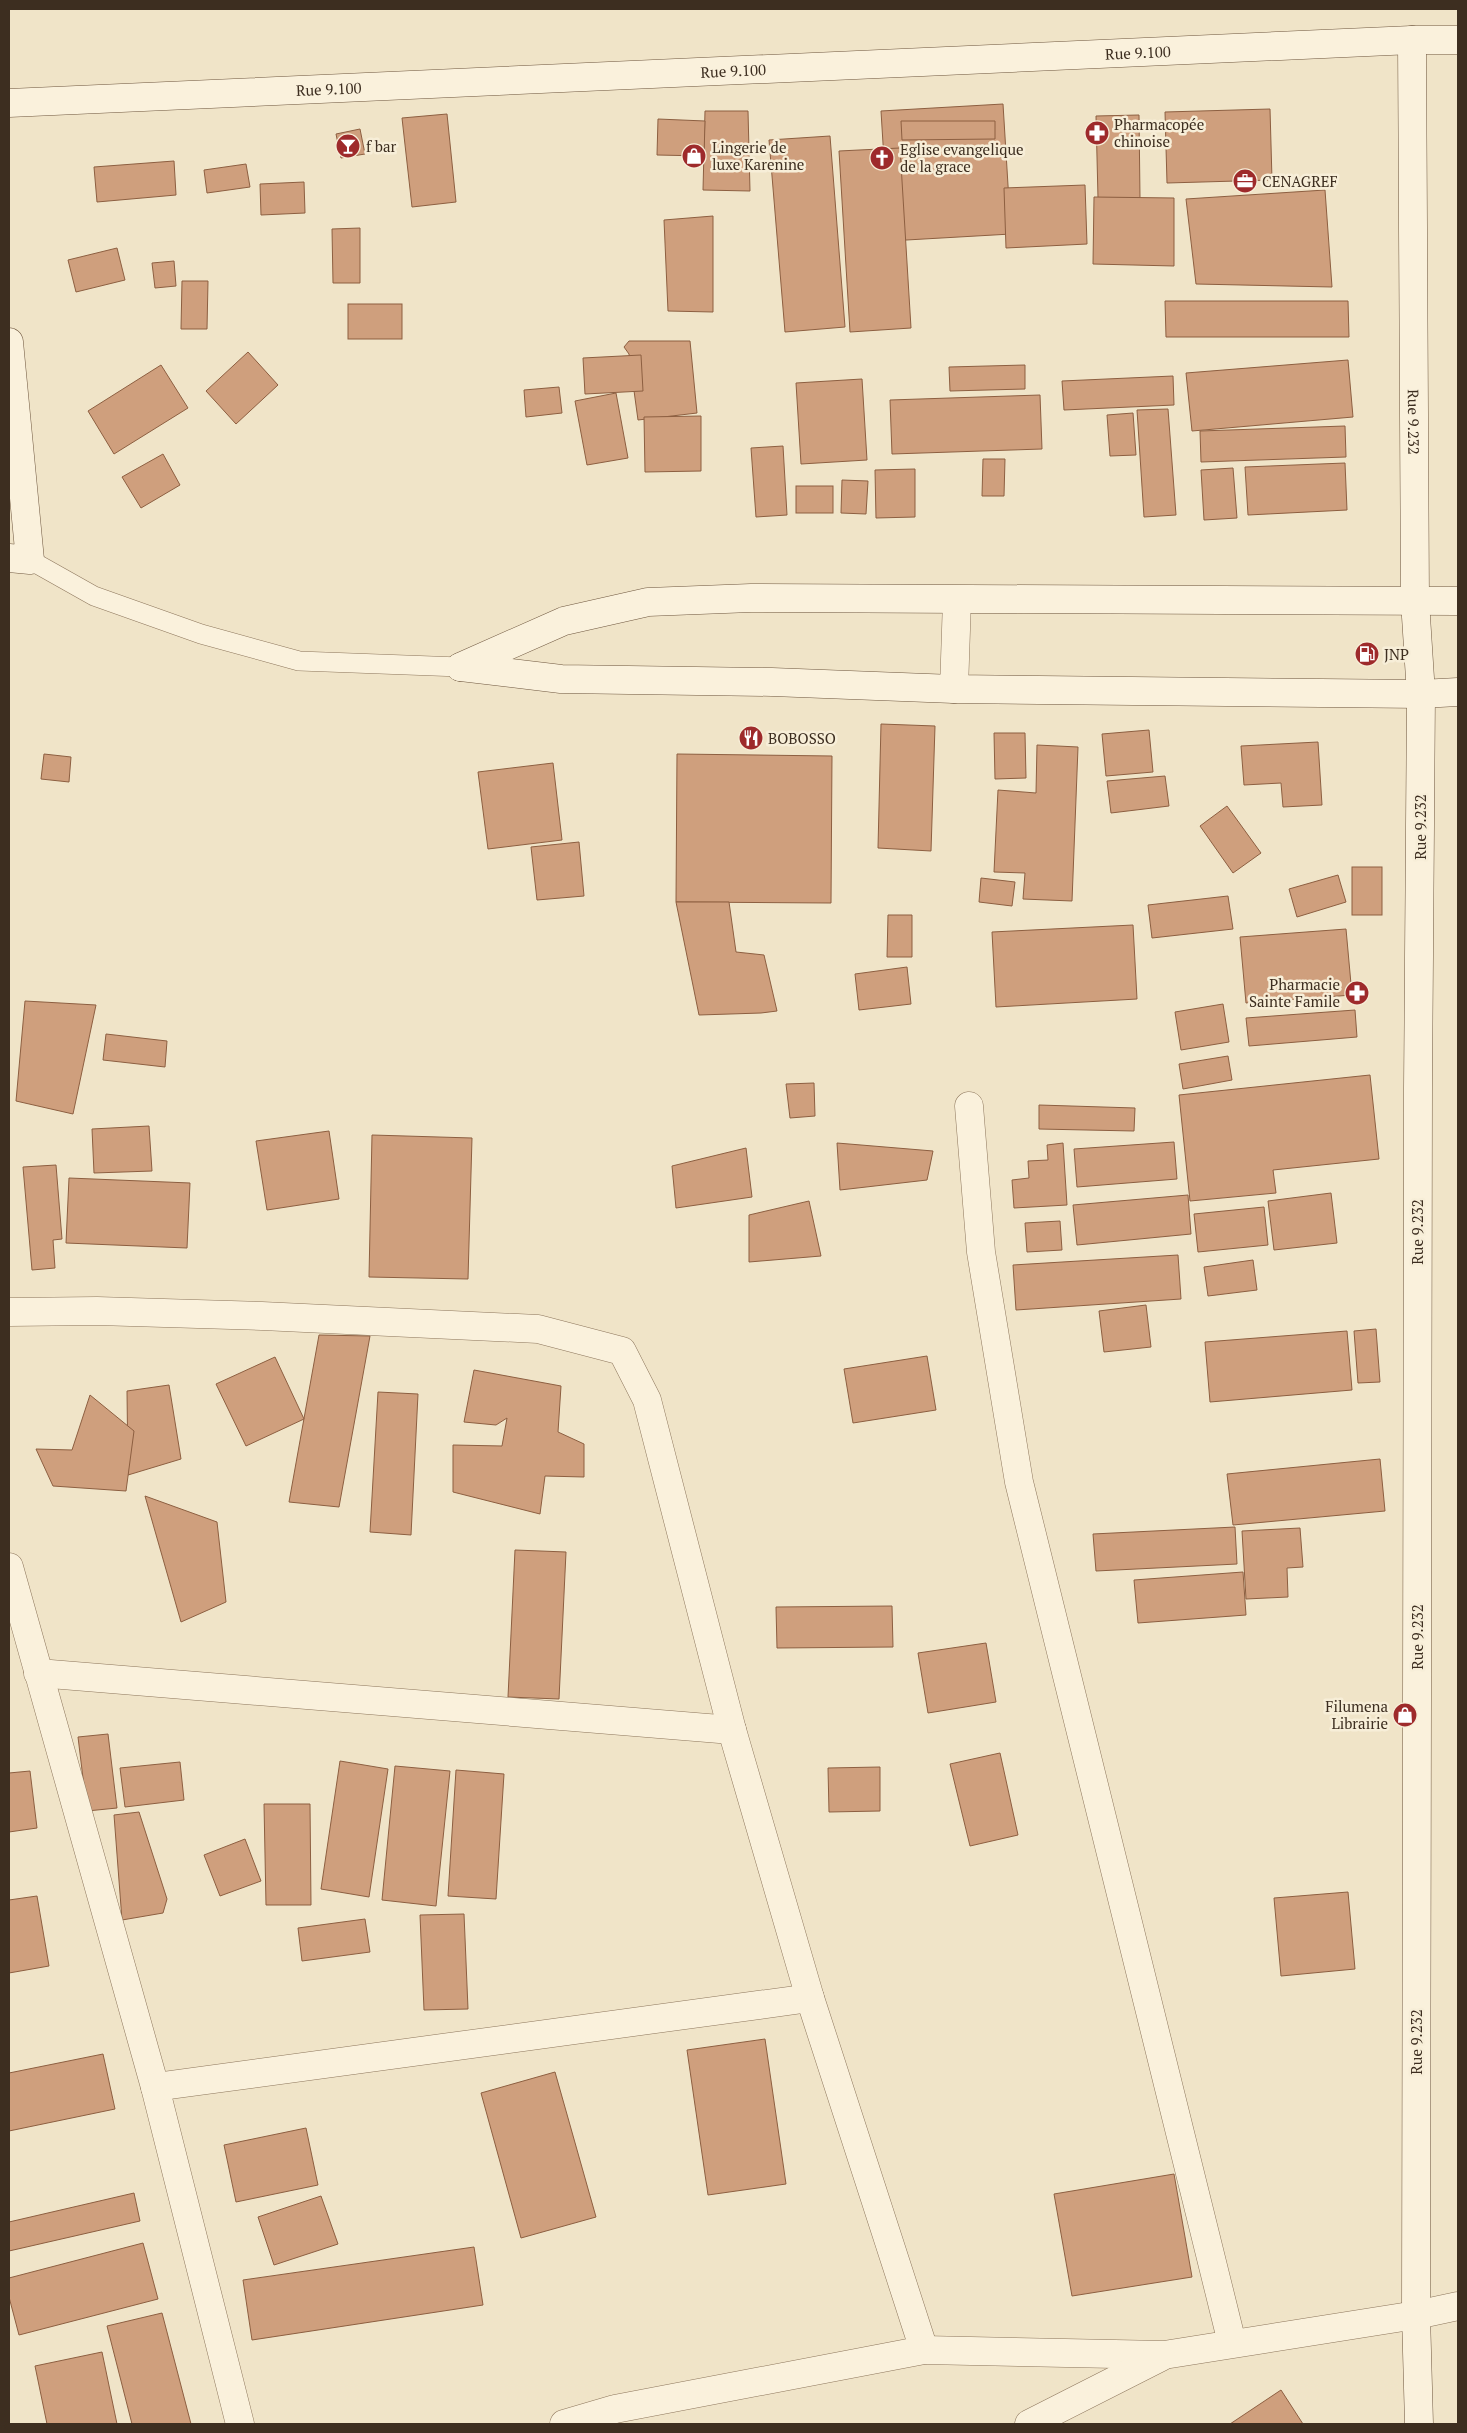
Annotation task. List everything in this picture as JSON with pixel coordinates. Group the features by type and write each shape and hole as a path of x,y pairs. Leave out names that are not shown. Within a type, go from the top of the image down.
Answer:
{"street":[{"name":"Rue 9.100","path":"9,103 1412,40 1458,40"},
{"name":"Rue 9.232","path":"1412,40 1415,601 1420,694 1416,2315 1419,2424"},
{"path":"9,342 20,559"},
{"path":"460,667 564,621 648,602 751,598 1458,601"},
{"path":"954,689 958,600"},
{"path":"460,667 561,679 772,682 954,689 1420,694 1458,692"},
{"path":"969,1106 981,1252 1019,1482 1232,2343"},
{"path":"9,1312 97,1311 262,1316 538,1329 622,1351 647,1400 732,1730 810,1998 924,2350"},
{"path":"9,1567 155,2087 240,2424"},
{"path":"38,1673 732,1730"},
{"path":"155,2087 810,1998"},
{"path":"564,2424 615,2410 924,2350 1164,2355 1416,2315 1458,2306"},
{"path":"1029,2424 1164,2355"}],"lane":[{"path":"20,559 94,596 201,634 299,661 460,667"}],"building":[{"path":"1003,104 1011,234 889,241 881,111"},
{"path":"1270,109 1272,180 1167,183 1165,112"},
{"path":"705,111 748,111 750,191 703,190"},
{"path":"447,114 456,202 412,207 402,118"},
{"path":"1139,115 1140,198 1098,198 1096,116"},
{"path":"658,119 705,121 704,156 657,155"},
{"path":"901,121 995,121 995,139 902,140"},
{"path":"360,129 365,154 341,158 336,134"},
{"path":"830,136 845,327 785,332 769,140"},
{"path":"900,148 911,328 850,332 839,151"},
{"path":"174,161 176,195 97,202 94,167"},
{"path":"246,164 250,187 207,193 204,170"},
{"path":"304,182 305,213 261,215 260,184"},
{"path":"1085,185 1087,244 1006,248 1004,188"},
{"path":"1325,190 1332,287 1196,284 1186,199"},
{"path":"1094,197 1174,198 1174,266 1093,264"},
{"path":"713,216 713,312 668,311 664,220"},
{"path":"360,228 360,283 333,283 332,229"},
{"path":"117,248 125,280 76,292 68,260"},
{"path":"174,261 176,286 155,288 152,263"},
{"path":"182,281 208,281 207,329 181,329"},
{"path":"1165,301 1348,301 1349,337 1166,337"},
{"path":"348,304 402,304 402,339 348,339"},
{"path":"629,341 690,341 697,413 638,420 629,354 624,347"},
{"path":"248,352 278,385 236,424 206,391"},
{"path":"641,355 643,391 585,394 583,358"},
{"path":"1348,360 1353,417 1192,431 1186,373"},
{"path":"161,365 188,408 114,454 88,411"},
{"path":"1025,365 1025,389 950,391 949,367"},
{"path":"1173,376 1174,405 1064,410 1062,381"},
{"path":"862,379 867,460 801,464 796,383"},
{"path":"559,387 562,413 526,417 524,390"},
{"path":"616,393 628,458 587,465 575,401"},
{"path":"1040,395 1042,449 892,454 890,400"},
{"path":"1168,409 1176,515 1144,517 1137,410"},
{"path":"1133,413 1136,455 1110,456 1107,415"},
{"path":"701,416 701,471 645,472 644,417"},
{"path":"1345,426 1346,457 1201,462 1200,431"},
{"path":"783,446 787,515 756,517 751,448"},
{"path":"163,454 180,485 141,508 122,477"},
{"path":"983,459 1005,459 1004,496 982,496"},
{"path":"1345,463 1347,510 1248,515 1245,467"},
{"path":"1233,468 1237,518 1204,520 1201,470"},
{"path":"915,469 915,517 876,518 875,470"},
{"path":"842,480 868,481 866,514 841,513"},
{"path":"796,486 833,486 833,513 796,513"},
{"path":"881,724 935,726 931,851 878,848"},
{"path":"1149,730 1153,772 1106,776 1102,734"},
{"path":"994,733 1025,733 1026,778 995,779"},
{"path":"1318,742 1322,805 1283,807 1281,783 1244,785 1241,746"},
{"path":"1037,745 1078,747 1072,901 1023,899 1025,873 994,872 998,790 1036,793"},
{"path":"44,754 71,757 69,782 41,779"},
{"path":"677,754 832,756 831,903 676,902"},
{"path":"553,763 562,840 488,849 478,772"},
{"path":"1165,776 1169,806 1111,813 1107,781"},
{"path":"1227,806 1261,853 1233,873 1200,826"},
{"path":"579,842 584,896 537,900 531,847"},
{"path":"1352,867 1382,867 1382,915 1352,915"},
{"path":"1338,875 1346,902 1297,917 1289,889"},
{"path":"981,878 1015,882 1012,906 979,902"},
{"path":"1228,896 1233,929 1152,938 1148,905"},
{"path":"676,902 729,902 736,952 764,955 777,1011 699,1015"},
{"path":"888,915 912,915 912,957 887,957"},
{"path":"1133,925 1137,999 996,1007 992,932"},
{"path":"1346,929 1352,995 1246,1003 1240,937"},
{"path":"907,967 911,1004 859,1010 855,974"},
{"path":"25,1001 96,1005 73,1114 16,1101"},
{"path":"1223,1004 1229,1042 1181,1050 1175,1012"},
{"path":"1355,1010 1357,1037 1249,1046 1246,1018"},
{"path":"106,1034 167,1041 165,1067 103,1060"},
{"path":"1228,1056 1232,1080 1183,1089 1179,1064"},
{"path":"1370,1075 1379,1159 1273,1170 1276,1193 1190,1201 1179,1095"},
{"path":"814,1083 815,1116 790,1118 786,1084"},
{"path":"1039,1105 1135,1108 1134,1131 1039,1129"},
{"path":"149,1126 152,1171 94,1173 92,1129"},
{"path":"329,1131 339,1199 267,1210 256,1141"},
{"path":"372,1135 472,1138 468,1279 369,1277"},
{"path":"1174,1142 1177,1179 1077,1187 1074,1149"},
{"path":"837,1143 933,1151 927,1180 840,1190"},
{"path":"1063,1143 1067,1205 1014,1208 1012,1180 1029,1178 1028,1161 1048,1160 1047,1145"},
{"path":"746,1148 752,1197 676,1208 672,1166"},
{"path":"56,1165 62,1239 53,1240 55,1268 32,1270 23,1167"},
{"path":"69,1178 190,1183 187,1248 66,1243"},
{"path":"1331,1193 1337,1243 1274,1250 1268,1201"},
{"path":"1188,1195 1191,1234 1077,1245 1073,1205"},
{"path":"809,1201 821,1256 749,1262 749,1215"},
{"path":"1264,1207 1268,1245 1198,1252 1194,1214"},
{"path":"1060,1221 1062,1250 1027,1252 1025,1223"},
{"path":"1178,1255 1181,1299 1016,1310 1013,1265"},
{"path":"1253,1260 1257,1290 1208,1296 1204,1267"},
{"path":"1146,1305 1151,1347 1104,1352 1099,1311"},
{"path":"1376,1329 1380,1382 1358,1383 1354,1331"},
{"path":"1347,1331 1352,1390 1210,1402 1205,1342"},
{"path":"319,1335 370,1336 339,1507 289,1502"},
{"path":"927,1356 936,1410 853,1423 844,1369"},
{"path":"275,1357 304,1419 246,1446 216,1384"},
{"path":"474,1370 561,1386 558,1432 584,1444 584,1477 545,1476 540,1514 453,1492 453,1445 502,1446 507,1418 496,1425 464,1422"},
{"path":"169,1385 181,1459 128,1475 127,1391"},
{"path":"378,1392 418,1394 411,1535 370,1532"},
{"path":"90,1395 134,1431 126,1491 53,1486 36,1449 72,1450"},
{"path":"1380,1459 1385,1511 1233,1525 1227,1474"},
{"path":"145,1496 217,1522 226,1602 181,1622"},
{"path":"1235,1527 1237,1564 1096,1571 1093,1534"},
{"path":"1300,1528 1303,1567 1287,1568 1288,1597 1246,1599 1242,1531"},
{"path":"515,1550 566,1552 559,1699 508,1697"},
{"path":"1243,1572 1246,1615 1138,1623 1134,1580"},
{"path":"892,1606 893,1647 777,1648 776,1607"},
{"path":"986,1643 996,1702 928,1713 918,1653"},
{"path":"108,1734 117,1808 87,1811 78,1737"},
{"path":"1000,1753 1018,1835 970,1846 950,1764"},
{"path":"340,1761 388,1769 369,1897 321,1889"},
{"path":"180,1762 184,1800 125,1807 120,1768"},
{"path":"395,1766 450,1771 436,1906 382,1900"},
{"path":"880,1767 880,1811 829,1812 828,1768"},
{"path":"456,1770 504,1774 496,1899 448,1896"},
{"path":"30,1771 37,1828 9,1832 9,1773"},
{"path":"264,1804 310,1804 311,1905 266,1905"},
{"path":"139,1812 167,1899 163,1913 122,1920 114,1815"},
{"path":"245,1839 261,1881 220,1896 204,1855"},
{"path":"1348,1892 1355,1969 1281,1976 1274,1898"},
{"path":"37,1896 49,1966 9,1973 9,1900"},
{"path":"464,1914 468,2009 424,2010 420,1915"},
{"path":"365,1919 370,1952 302,1961 298,1928"},
{"path":"765,2039 786,2184 708,2195 687,2050"},
{"path":"103,2054 115,2109 9,2131 9,2073"},
{"path":"555,2072 596,2217 521,2238 481,2093"},
{"path":"306,2128 318,2185 236,2202 224,2145"},
{"path":"1174,2174 1192,2277 1072,2296 1054,2194"},
{"path":"134,2193 140,2221 9,2251 9,2222"},
{"path":"321,2196 338,2244 274,2265 258,2217"},
{"path":"143,2243 158,2299 19,2335 9,2297 9,2278"},
{"path":"474,2247 483,2305 252,2340 243,2280"},
{"path":"162,2313 191,2424 132,2424 107,2326"},
{"path":"102,2352 117,2424 47,2424 35,2366"},
{"path":"1281,2390 1303,2424 1230,2424"}],"place":[{"name":"Pharmacopée chinoise","path":"1097,133"},
{"name":"f bar","path":"348,146"},
{"name":"Lingerie de luxe Karenine","path":"694,156"},
{"name":"Eglise evangelique de la grace","path":"882,158"},
{"name":"CENAGREF","path":"1245,181"},
{"name":"JNP","path":"1367,654"},
{"name":"BOBOSSO","path":"751,738"},
{"name":"Pharmacie Sainte Famile","path":"1357,993"},
{"name":"Filumena Librairie","path":"1405,1715"}]}
